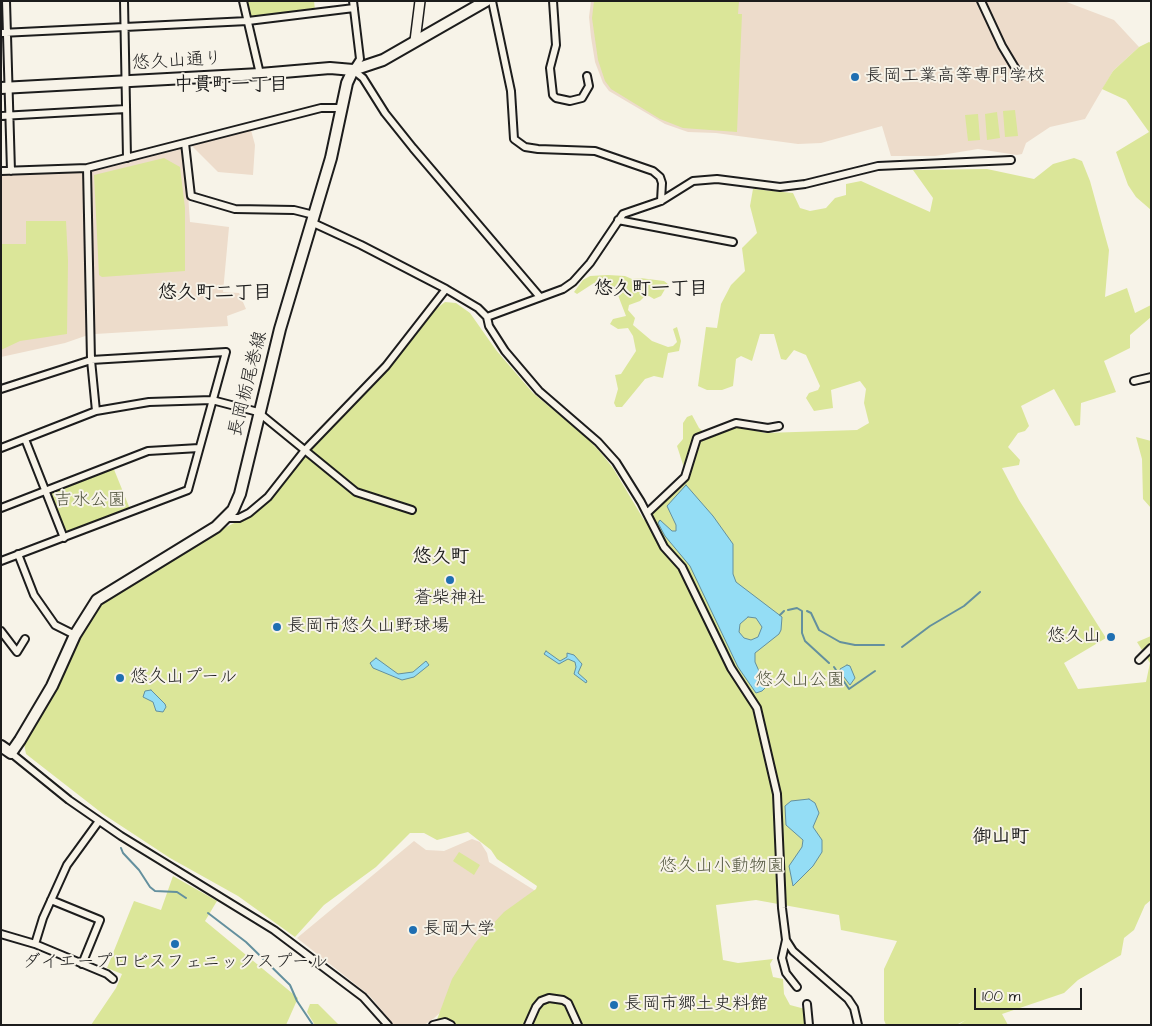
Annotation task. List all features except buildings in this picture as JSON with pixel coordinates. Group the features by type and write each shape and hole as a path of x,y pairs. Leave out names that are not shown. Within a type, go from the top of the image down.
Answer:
{"main road":[{"path":"415,42 420,1"},
{"path":"353,70 383,60 486,1"},
{"name":"悠久山通り","path":"5,88 260,74 330,68 353,70"},
{"name":"長岡栃尾巻線","path":"11,753 52,686 75,634 97,600 228,518 240,494 258,412 280,329 331,158 347,83 353,70"},
{"path":"1,746 11,753"}],"street":[{"path":"6,1 4,33 5,116 11,171"},
{"path":"124,1 127,158"},
{"path":"243,1 260,74"},
{"path":"492,1 511,91 514,140 525,147 538,149 595,151 652,171 660,177 662,183 661,201"},
{"path":"553,1 556,45 550,68 553,94 556,98 570,101 582,98 589,86 587,76"},
{"path":"981,1 1002,46 1020,76"},
{"path":"4,33 248,21 353,5 360,59 353,70 363,78 385,113 413,148 540,297"},
{"path":"1,171 87,168 321,108 342,108"},
{"path":"5,116 126,109"},
{"path":"185,143 191,196 235,209 294,210 446,289 478,308 487,317 494,336 539,391 608,451 647,513 664,547 682,567 731,668 757,708 777,794 782,908 786,940 782,958 786,972 797,987"},
{"path":"487,317 563,289 573,282 590,263 618,220 631,210 661,201 693,181 702,179 780,187 805,184 878,166 1011,160"},
{"path":"87,168 91,360 96,411"},
{"path":"618,220 733,242"},
{"path":"228,518 238,518 260,505 304,450 370,385 446,289"},
{"path":"1,389 91,360 226,352 188,490 1,561"},
{"path":"1134,381 1151,377"},
{"path":"1,448 96,411 148,402 212,400 258,412 356,492 412,510"},
{"path":"647,513 685,477 697,438 736,423 768,428 780,426"},
{"path":"25,439 47,490 64,538"},
{"path":"1,508 148,451 199,448"},
{"path":"18,554 34,595 55,625 75,634"},
{"path":"1,631 17,652 25,639"},
{"path":"1139,660 1151,648"},
{"path":"11,753 99,821 274,930 363,997 388,1025"},
{"path":"35,944 51,900 67,865 99,821"},
{"path":"51,900 100,920 82,964"},
{"path":"1,934 35,944 107,974 113,979"},
{"path":"786,940 792,951 848,999 854,1008 858,1025"},
{"path":"528,1025 536,1007 541,1001 549,998 563,1000 568,1003 578,1025"},
{"path":"807,1004 809,1025"},
{"path":"433,1025 445,1022 450,1025"}],"shaded area":[{"name":"長岡工業高等専門学校","path":"591,1 1064,1 1114,20 1139,47 1113,71 1085,119 1050,127 1026,143 1022,154 1017,155 978,149 935,156 891,156 882,126 821,143 798,144 716,133 688,132 665,124 609,91 603,83 595,62 591,37 589,17"},
{"path":"251,130 255,145 253,175 218,172 192,146"},
{"path":"181,149 187,180 190,222 229,227 223,292 239,293 246,309 227,316 228,326 95,334 91,172"},
{"path":"85,172 88,335 65,343 1,357 1,175"},
{"name":"長岡大学","path":"472,839 480,842 487,853 489,862 534,890 530,908 443,1010 433,1019 424,1025 394,1025 369,995 297,938 414,841 426,850 444,851"}],"green space":[{"path":"246,1 314,1 315,10 251,18"},
{"path":"594,1 739,1 738,14 742,14 737,132 683,128 660,119 611,89 605,81 598,60 592,18"},
{"path":"1149,42 1151,43 1151,210 1136,197 1128,185 1116,152 1149,132 1126,100 1102,89 1113,71 1139,47"},
{"path":"1015,110 1018,136 1005,137 1003,111"},
{"path":"997,112 1000,138 987,140 985,114"},
{"path":"978,114 980,140 968,141 965,115"},
{"path":"164,158 180,167 185,208 185,271 102,277 99,275 94,175"},
{"name":"悠久山公園","path":"1074,158 1082,161 1090,181 1109,250 1105,297 1127,288 1135,313 1151,305 1151,317 1130,335 1130,348 1104,361 1116,392 1081,403 1080,425 1075,426 1054,389 1021,406 1029,426 1025,431 1018,433 1008,447 1020,460 1019,465 1002,468 1019,500 1106,638 1064,663 1078,689 1146,682 1150,663 1137,642 1151,636 1151,900 1145,905 1134,930 1124,938 1121,955 1078,980 1064,993 1002,1014 1008,1025 958,1025 966,1020 956,1025 886,1025 884,1020 884,969 897,941 841,930 839,915 756,900 716,905 723,960 738,963 773,959 770,964 773,977 783,979 784,994 790,1005 805,1009 806,1025 435,1025 452,979 475,943 504,912 536,889 537,886 497,859 491,850 468,832 437,840 424,833 410,833 376,867 324,905 295,937 238,896 170,858 103,814 26,754 23,739 92,612 102,602 228,526 252,515 266,503 328,430 372,387 431,313 445,302 456,303 470,313 496,350 533,393 588,439 601,453 613,468 644,520 681,486 687,477 677,446 683,439 683,423 687,417 692,415 699,428 707,435 736,426 765,433 857,430 869,423 864,403 866,389 860,381 831,390 833,408 814,411 806,398 809,393 818,390 820,386 806,355 794,350 786,360 781,359 774,334 760,334 752,361 741,356 736,359 733,386 722,390 707,390 698,386 706,327 717,328 721,304 731,285 745,271 742,248 757,233 750,206 753,189 793,193 800,208 810,211 826,208 835,198 846,195 846,184 861,181 930,212 933,198 913,170 987,169 1034,179 1053,164"},
{"path":"26,221 66,221 68,261 67,334 20,341 1,350 1,244 26,244"},
{"path":"608,275 664,281 668,284 661,296 654,299 649,296 644,297 640,301 629,305 628,310 635,318 633,325 652,341 668,347 673,346 677,342 673,329 677,327 681,341 679,351 668,353 663,378 654,376 645,379 622,407 616,407 614,403 618,389 615,375 621,374 636,351 633,336 628,328 618,329 610,324 613,319 626,316 616,290 611,285 594,283 577,294 574,292 583,280 590,276"},
{"path":"1136,437 1151,441 1151,508 1143,499 1142,459"},
{"name":"吉水公園","path":"113,467 130,509 67,534 50,492"},
{"path":"459,852 480,865 474,875 453,861"},
{"name":"ダイエープロビスフェニックスプール","path":"173,876 217,901 205,921 298,998 286,1025 91,1025 116,988 122,974 107,968 134,901 161,910"},
{"path":"310,1004 318,1004 339,1025 315,1025 307,1012"}],"water":[{"path":"686,485 713,516 733,544 733,574 736,582 782,617 779,634 755,653 755,662 766,687 762,691 756,693 738,667 690,566 665,536 658,523 660,520 672,531 676,531 676,525 667,506","holes":["748,617 756,618 762,627 758,637 751,640 744,638 739,632 740,624"]},
{"path":"546,651 560,661 567,657 567,653 574,655 582,664 578,673 587,681 586,683 574,674 575,662 568,659 559,664 544,654"},
{"path":"376,658 398,674 413,672 426,661 429,665 414,677 402,680 373,668 370,663"},
{"path":"847,665 850,666 855,678 850,685 840,669"},
{"path":"151,690 165,704 166,707 163,712 156,711 153,702 143,697 145,691"},
{"path":"809,799 815,803 819,813 813,827 822,840 822,852 813,866 793,886 789,866 802,847 803,840 786,825 785,806 791,801"}],"waterway":[{"path":"902,647 930,626 964,606 980,592"},
{"path":"788,610 797,608 802,611 802,633 805,641 829,663"},
{"path":"780,615 784,611"},
{"path":"807,611 811,613 819,630 840,642 855,645 884,645"},
{"path":"834,667 849,689 875,671"},
{"path":"121,848 123,853 155,891 177,892 186,898"},
{"path":"208,913 246,942 290,985 297,1001 313,1025"}],"place":[{"name":"長岡工業高等専門学校","path":"855,77"},
{"name":"蒼柴神社","path":"450,580"},
{"name":"長岡市悠久山野球場","path":"277,627"},
{"name":"悠久山","path":"1111,637"},
{"name":"悠久山プール","path":"120,678"},
{"name":"長岡大学","path":"413,930"},
{"name":"ダイエープロビスフェニックスプール","path":"175,944"},
{"name":"長岡市郷土史料館","path":"614,1005"}],"district":[{"name":"中貫町一丁目","path":"231,86"},
{"name":"悠久町一丁目","path":"651,290"},
{"name":"悠久町二丁目","path":"215,294"},
{"name":"悠久町","path":"441,558"},
{"name":"御山町","path":"1001,838"}],"park label":[{"name":"悠久山小動物園","path":"722,867"}]}
